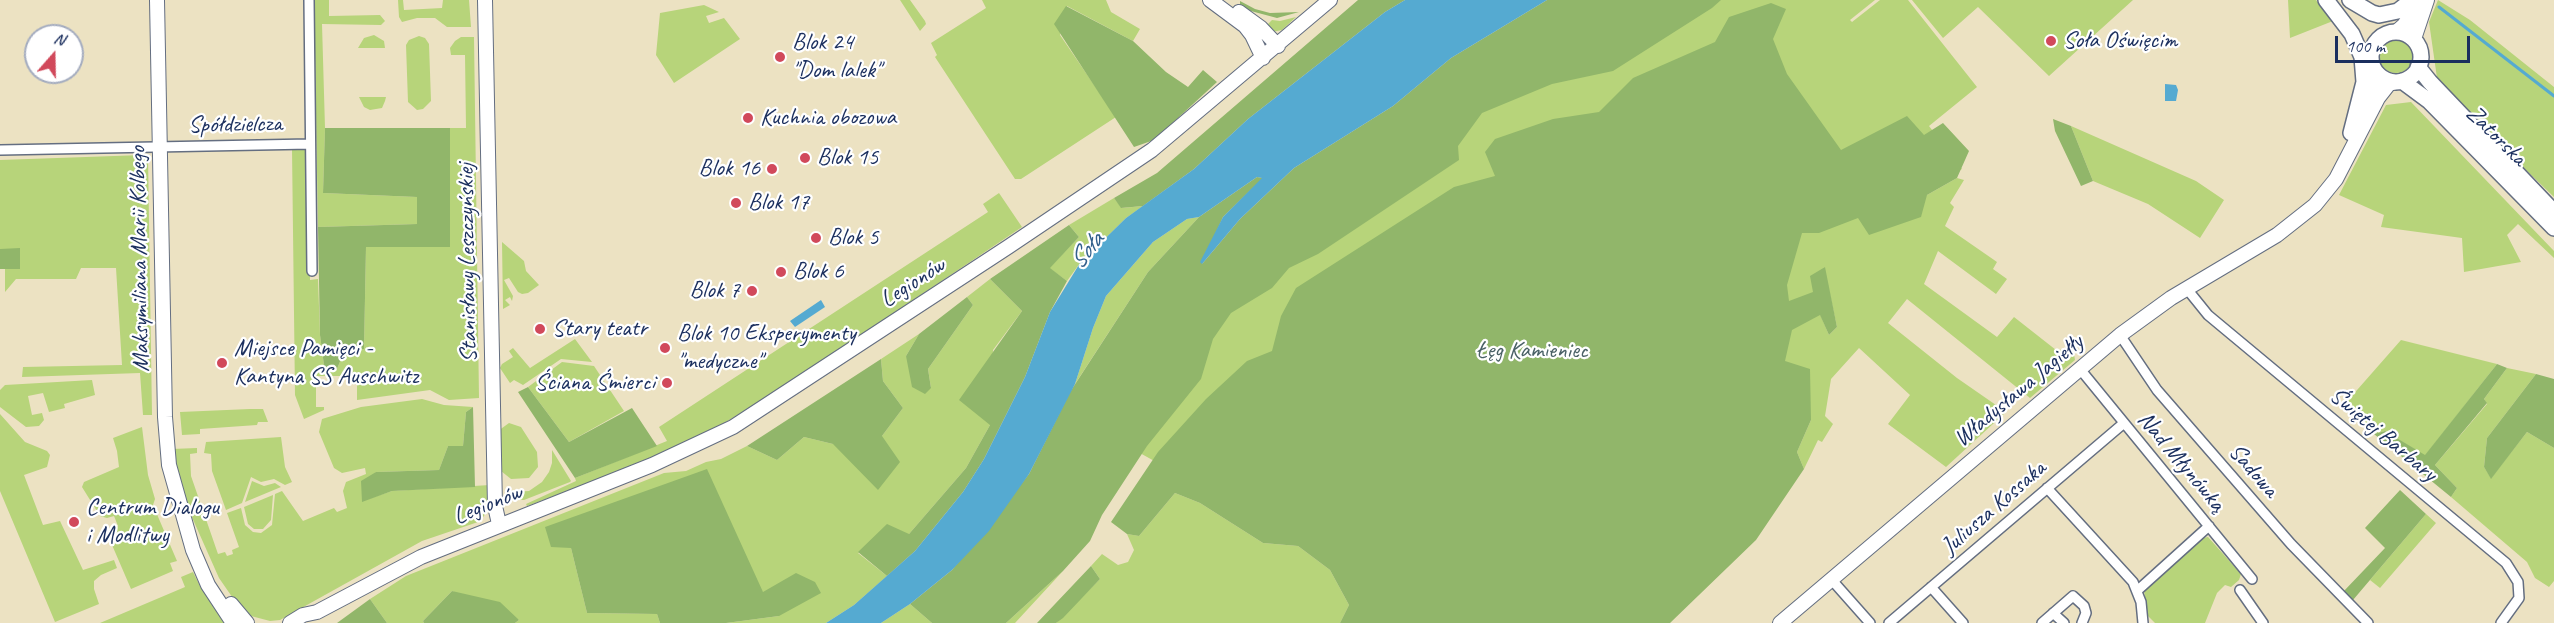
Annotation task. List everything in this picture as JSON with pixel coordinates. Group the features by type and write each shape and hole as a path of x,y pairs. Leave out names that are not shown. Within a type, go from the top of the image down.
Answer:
{"main road":[{"path":"2326,0 2352,34 2362,57 2364,82 2351,133"},
{"path":"2331,0 2348,16 2372,49 2371,62 2378,74 2398,81 2414,73 2418,67 2420,52 2414,39 2391,33 2345,0"},
{"path":"2350,0 2379,15 2398,12 2412,0"},
{"path":"2372,49 2391,33"},
{"name":"Zatorska","path":"2418,67 2554,212"},
{"name":"Zatorska","path":"2398,81 2429,101 2554,228"}],"street":[{"name":"Maksymiliana Marii Kolbego","path":"157,0 166,441 173,486 193,550 208,585 233,623"},
{"name":"Spółdzielcza","path":"309,0 312,271"},
{"name":"Stanisławy Leszczyńskiej","path":"485,0 495,506 499,524"},
{"path":"1210,0 1245,26 1263,58"},
{"path":"1217,0 1246,16 1278,46"},
{"name":"Legionów","path":"304,623 317,612 393,570 499,524 661,461 733,427 761,410 1152,150 1330,0"},
{"path":"2391,33 2409,18 2420,0"},
{"path":"2414,39 2427,0"},
{"name":"Władysława Jagiełły","path":"2302,214 2330,174 2378,74"},
{"name":"Władysława Jagiełły","path":"1780,623 2120,335 2187,289 2270,240 2315,206 2331,187 2375,103 2389,84 2398,81"},
{"name":"Spółdzielcza","path":"0,150 161,145 310,144"},
{"name":"Świętej Barbary","path":"2187,289 2208,315 2506,562 2518,582 2519,598 2501,623"},
{"name":"Sadowa","path":"2120,335 2165,399 2291,544 2367,623"},
{"name":"Nad Młynówką","path":"2080,369 2252,579"},
{"name":"Juliusza Kossaka","path":"1888,623 2124,423"},
{"path":"2047,488 2133,582 2141,602 2142,623"},
{"name":"Maksymiliana Marii Kolbego","path":"182,514 217,581 247,623"},
{"path":"2138,590 2209,526"},
{"path":"1831,579 1870,623"},
{"path":"1931,587 1963,623"},
{"path":"2240,590 2263,623"},
{"path":"2042,623 2073,596 2084,606 2086,613 2082,623"},
{"name":"Legionów","path":"290,623 303,615 317,612"},
{"path":"2053,613 2064,623"}],"green space":[{"path":"314,0 329,0 329,16 380,15 385,21 381,25 322,24 325,128 323,193 417,197 417,224 318,227"},
{"path":"398,0 403,0 404,10 442,8 443,0 469,0 471,27 447,27 435,18 417,18 402,22 399,17"},
{"path":"900,0 910,0 925,21 926,24 920,31"},
{"path":"982,0 1106,0 1111,12 1140,29 1133,41 1067,6 1060,35 1116,117 1021,179 1015,179 935,57 937,55 931,43 986,8"},
{"path":"1358,0 1405,0 1385,12 1248,119 1194,169 1143,206 1121,208 1114,198 1157,173"},
{"path":"1547,0 1721,0 1613,71 1552,84 1482,113 1458,146 1459,160 1318,254 1289,268 1272,288 1231,313 1213,339 1201,379 1147,446 1102,515 1090,541 1063,571 1006,623 932,623 910,604 952,570 1029,474 1070,392 1148,272 1199,217 1257,177 1263,178 1223,217 1202,264 1240,219 1294,168 1393,106 1451,58"},
{"name":"Łęg Kamieniec","path":"1569,0 1875,0 1850,20 1852,22 1880,0 1908,0 1977,87 1929,126 1962,169 1861,222 1927,195 1957,178 1964,180 1950,203 1954,207 1945,226 1997,262 1993,269 2007,279 1996,294 1938,251 1924,284 1997,337 2014,317 2056,350 2073,349 2075,360 2030,398 1907,299 1888,323 1957,378 2006,412 1946,467 1888,424 1910,395 1859,348 1831,379 1825,416 1833,424 1822,442 1818,440 1804,469 1797,452 1811,420 1344,566 1073,416","holes":["1824,267 1837,327 1829,335 1820,314"]},
{"name":"Soła Oświęcim","path":"1912,0 2133,0 2049,76 1978,7 1943,38"},
{"path":"2288,0 2316,0 2333,21 2290,38"},
{"path":"2438,0 2470,20 2554,87 2554,197 2438,85 2429,22"},
{"path":"1240,1 1255,9 1270,13 1299,12 1277,18 1247,10 1240,5"},
{"name":"Łęg Kamieniec","path":"1771,3 1786,9 1773,39 1787,74 1841,150 1907,116 1924,135 1943,123 1969,151 1957,178 1927,195 1921,217 1869,235 1858,218 1819,233 1802,233 1787,285 1789,301 1813,292 1810,276 1825,267 1837,327 1829,335 1820,315 1792,330 1785,361 1810,369 1811,420 1797,452 1804,469 1756,540 1670,623 1340,623 1349,605 1330,570 1298,546 1263,543 1200,503 1175,493 1139,536 1127,534 1111,522 1158,452 1206,399 1247,361 1272,351 1281,316 1296,288 1454,187 1495,176 1485,152 1495,139 1553,119 1599,112 1633,78 1715,42 1729,17"},
{"path":"704,5 719,12 706,16 709,23 724,18 740,39 674,83 656,55 660,13"},
{"path":"1066,6 1133,41 1166,72 1188,87 1203,70 1217,82 1154,140 1134,147 1054,24"},
{"path":"1296,17 1282,30 1272,32 1265,27 1272,20 1280,21"},
{"path":"374,35 384,41 385,48 358,48 364,38"},
{"path":"419,36 425,38 429,44 431,101 423,109 417,110 408,102 406,45 409,40"},
{"path":"461,37 474,37 479,398 449,400 430,390 357,400 357,384 350,384 350,376 316,376 316,407 324,407 324,410 304,419 295,395 292,149 304,148 306,151 310,280 318,279 320,335 325,373 337,369 345,349 364,349 366,247 450,247 450,128 466,128 465,55 451,55 450,48"},
{"path":"2396,39 2408,44 2413,56 2408,68 2396,73 2384,68 2379,56 2384,44"},
{"path":"359,97 386,97 382,108 370,110 364,107"},
{"path":"2411,102 2554,251 2554,258 2518,224 2507,235 2521,262 2464,272 2462,238 2381,227 2384,215 2339,195 2386,105"},
{"path":"2053,119 2071,126 2093,181 2081,186 2055,131"},
{"path":"2071,126 2196,181 2224,200 2200,238 2148,204 2093,181"},
{"path":"325,128 450,128 450,247 366,247 364,349 345,349 337,369 325,373 320,335 318,227 417,224 417,197 323,193"},
{"path":"143,155 148,157 152,415 143,415 140,373 22,377 23,367 122,365 116,268 81,268 76,279 16,279 5,292 5,269 20,269 20,249 0,249 0,160"},
{"path":"999,193 1022,227 784,387 714,429 632,467 527,506 526,504 576,481 575,478 667,441 659,427 988,212 983,204"},
{"path":"1114,198 1122,208 1143,206 1126,218 1080,263 1067,281 1049,268 1079,237 1069,225"},
{"path":"1199,217 1148,272 1075,384 1106,296 1153,242 1187,219"},
{"path":"1069,225 1079,237 1050,268 1067,281 1050,312 1025,377 984,459 963,492 915,551 887,576 858,552 887,524 909,534 966,468 990,425 959,400 1022,311 990,279"},
{"path":"502,242 524,261 526,271 539,285 528,293 522,294 518,292 509,278 504,280 513,296 512,301 510,297 505,300 510,305 503,309"},
{"path":"20,248 20,269 0,269 0,249"},
{"path":"990,279 1022,311 993,350 990,425 966,468 909,534 858,553 887,576 854,605 826,623 726,623 779,616 763,592 571,548 587,613 657,614 660,623 515,623 519,620 452,591 423,621 424,623 387,623 370,599 406,576 664,473 686,471 706,462 721,459 747,446 777,460 804,437 833,444 882,436 903,408 883,381 881,359 919,334 906,356 931,388 928,369 973,305 967,297"},
{"path":"967,297 973,305 928,369 931,388 925,394 912,387 906,356 919,334"},
{"path":"575,339 592,362 561,359 523,385 514,380 510,383 500,368 513,357 509,351 513,348 530,368"},
{"path":"2401,340 2497,364 2425,456 2385,431 2374,434 2343,406"},
{"path":"881,359 883,381 903,408 882,436 900,462 878,490 833,444 804,437 777,460 747,446"},
{"path":"562,362 594,366 624,411 569,442 528,387"},
{"path":"2497,364 2507,368 2484,399 2487,403 2435,465 2457,488 2451,497 2374,434 2385,431 2425,455"},
{"path":"2507,368 2536,374 2487,438 2484,467 2491,478 2527,432 2554,448 2554,581 2549,587 2535,578 2527,562 2451,497 2457,488 2435,465 2487,404 2484,399"},
{"path":"2536,374 2554,379 2554,448 2527,432 2491,479 2484,467 2487,438"},
{"path":"92,380 95,395 64,404 65,408 49,412 43,393 28,396 32,415 42,413 44,420 39,426 26,427 0,407 0,390 5,385"},
{"path":"528,387 569,442 632,408 657,446 575,478 518,392"},
{"path":"422,399 444,405 473,407 466,412 463,446 448,446 439,470 376,472 362,501 392,491 490,485 491,496 484,516 478,522 422,541 280,620 270,621 251,616 240,603 237,604 219,578 187,506 178,479 172,449 197,448 197,453 190,454 191,476 218,554 225,552 227,556 233,554 232,550 239,547 227,513 241,508 245,525 253,532 261,533 272,525 275,494 282,491 303,521 334,508 337,512 347,508 343,491 346,482 366,474 365,468 342,473 334,468 319,432 322,419 361,407"},
{"path":"473,407 475,487 392,491 362,502 361,481 376,472 439,470 448,446 463,446 466,412"},
{"path":"263,409 268,422 258,422 257,425 200,429 200,434 182,435 180,412"},
{"path":"0,414 25,442 47,451 50,455 47,467 24,475 43,525 60,521 83,570 114,560 117,568 94,581 99,604 55,622 0,491"},
{"path":"509,423 521,427 537,452 538,467 529,478 511,479 501,471 498,431"},
{"path":"142,427 148,475 155,499 153,505 177,561 170,563 173,571 131,589 106,531 118,526 114,516 107,518 100,516 82,487 84,482 119,467 113,438"},
{"path":"281,437 285,467 292,482 285,485 274,479 261,482 251,477 242,503 226,510 212,471 211,454 204,453 206,442"},
{"path":"552,450 571,481 524,500 505,500 512,492 529,491 542,482 552,463"},
{"path":"707,469 763,592 796,573 815,582 821,593 779,616 726,623 660,623 657,614 587,613 571,548 551,547 545,527"},
{"path":"252,481 264,486 275,483 281,487 245,502"},
{"path":"2400,490 2426,514 2353,600 2343,592 2385,548 2365,528"},
{"path":"1175,493 1200,503 1263,543 1298,546 1330,570 1349,605 1340,623 1056,623 1100,579 1091,566 1102,554 1118,565 1128,562 1134,550 1127,534 1139,536"},
{"path":"273,495 271,520 263,529 254,529 248,524 244,507"},
{"path":"2426,514 2436,523 2380,588 2370,580"},
{"path":"2208,537 2241,574 2239,580 2231,587 2225,585 2217,593 2205,623 2155,623 2147,615 2144,590 2203,538"},
{"path":"1091,566 1100,579 1056,623 1037,623"},
{"path":"1063,571 1015,623 1006,623"},
{"path":"193,572 200,586 228,623 100,623 185,587 181,577"},
{"path":"452,591 500,602 519,620 515,623 424,623 423,621"},
{"path":"370,599 387,623 337,623"},
{"path":"910,604 932,623 881,623"}],"water":[{"path":"1405,0 1547,0 1451,58 1393,106 1294,168 1240,219 1202,264 1200,262 1223,217 1262,178 1257,177 1199,217 1187,219 1153,242 1106,296 1075,384 1029,474 989,531 952,570 910,604 881,623 826,623 854,605 915,551 963,492 984,459 1025,377 1050,312 1080,263 1126,218 1194,169 1248,119 1385,12"},
{"path":"2165,84 2176,85 2178,90 2176,101 2165,101"},
{"path":"821,300 825,307 795,327 790,321"}],"waterway":[{"path":"2439,7 2554,96"}],"place":[{"name":"Soła Oświęcim","path":"2051,41"},
{"name":"Blok 24 \"Dom lalek\"","path":"780,57"},
{"name":"Kuchnia obozowa","path":"748,118"},
{"name":"Blok 15","path":"805,158"},
{"name":"Blok 16","path":"772,169"},
{"name":"Blok 17","path":"736,203"},
{"name":"Blok 5","path":"816,238"},
{"name":"Blok 6","path":"781,272"},
{"name":"Blok 7","path":"752,291"},
{"name":"Stary teatr","path":"540,329"},
{"name":"Blok 10 Eksperymenty \"medyczne\"","path":"665,348"},
{"name":"Miejsce Pamięci - Kantyna SS Auschwitz","path":"222,363"},
{"name":"Ściana Śmierci","path":"667,383"},
{"name":"Centrum Dialogu i Modlitwy","path":"74,522"}],"water label":[{"name":"Soła","path":"1087,251"}]}
